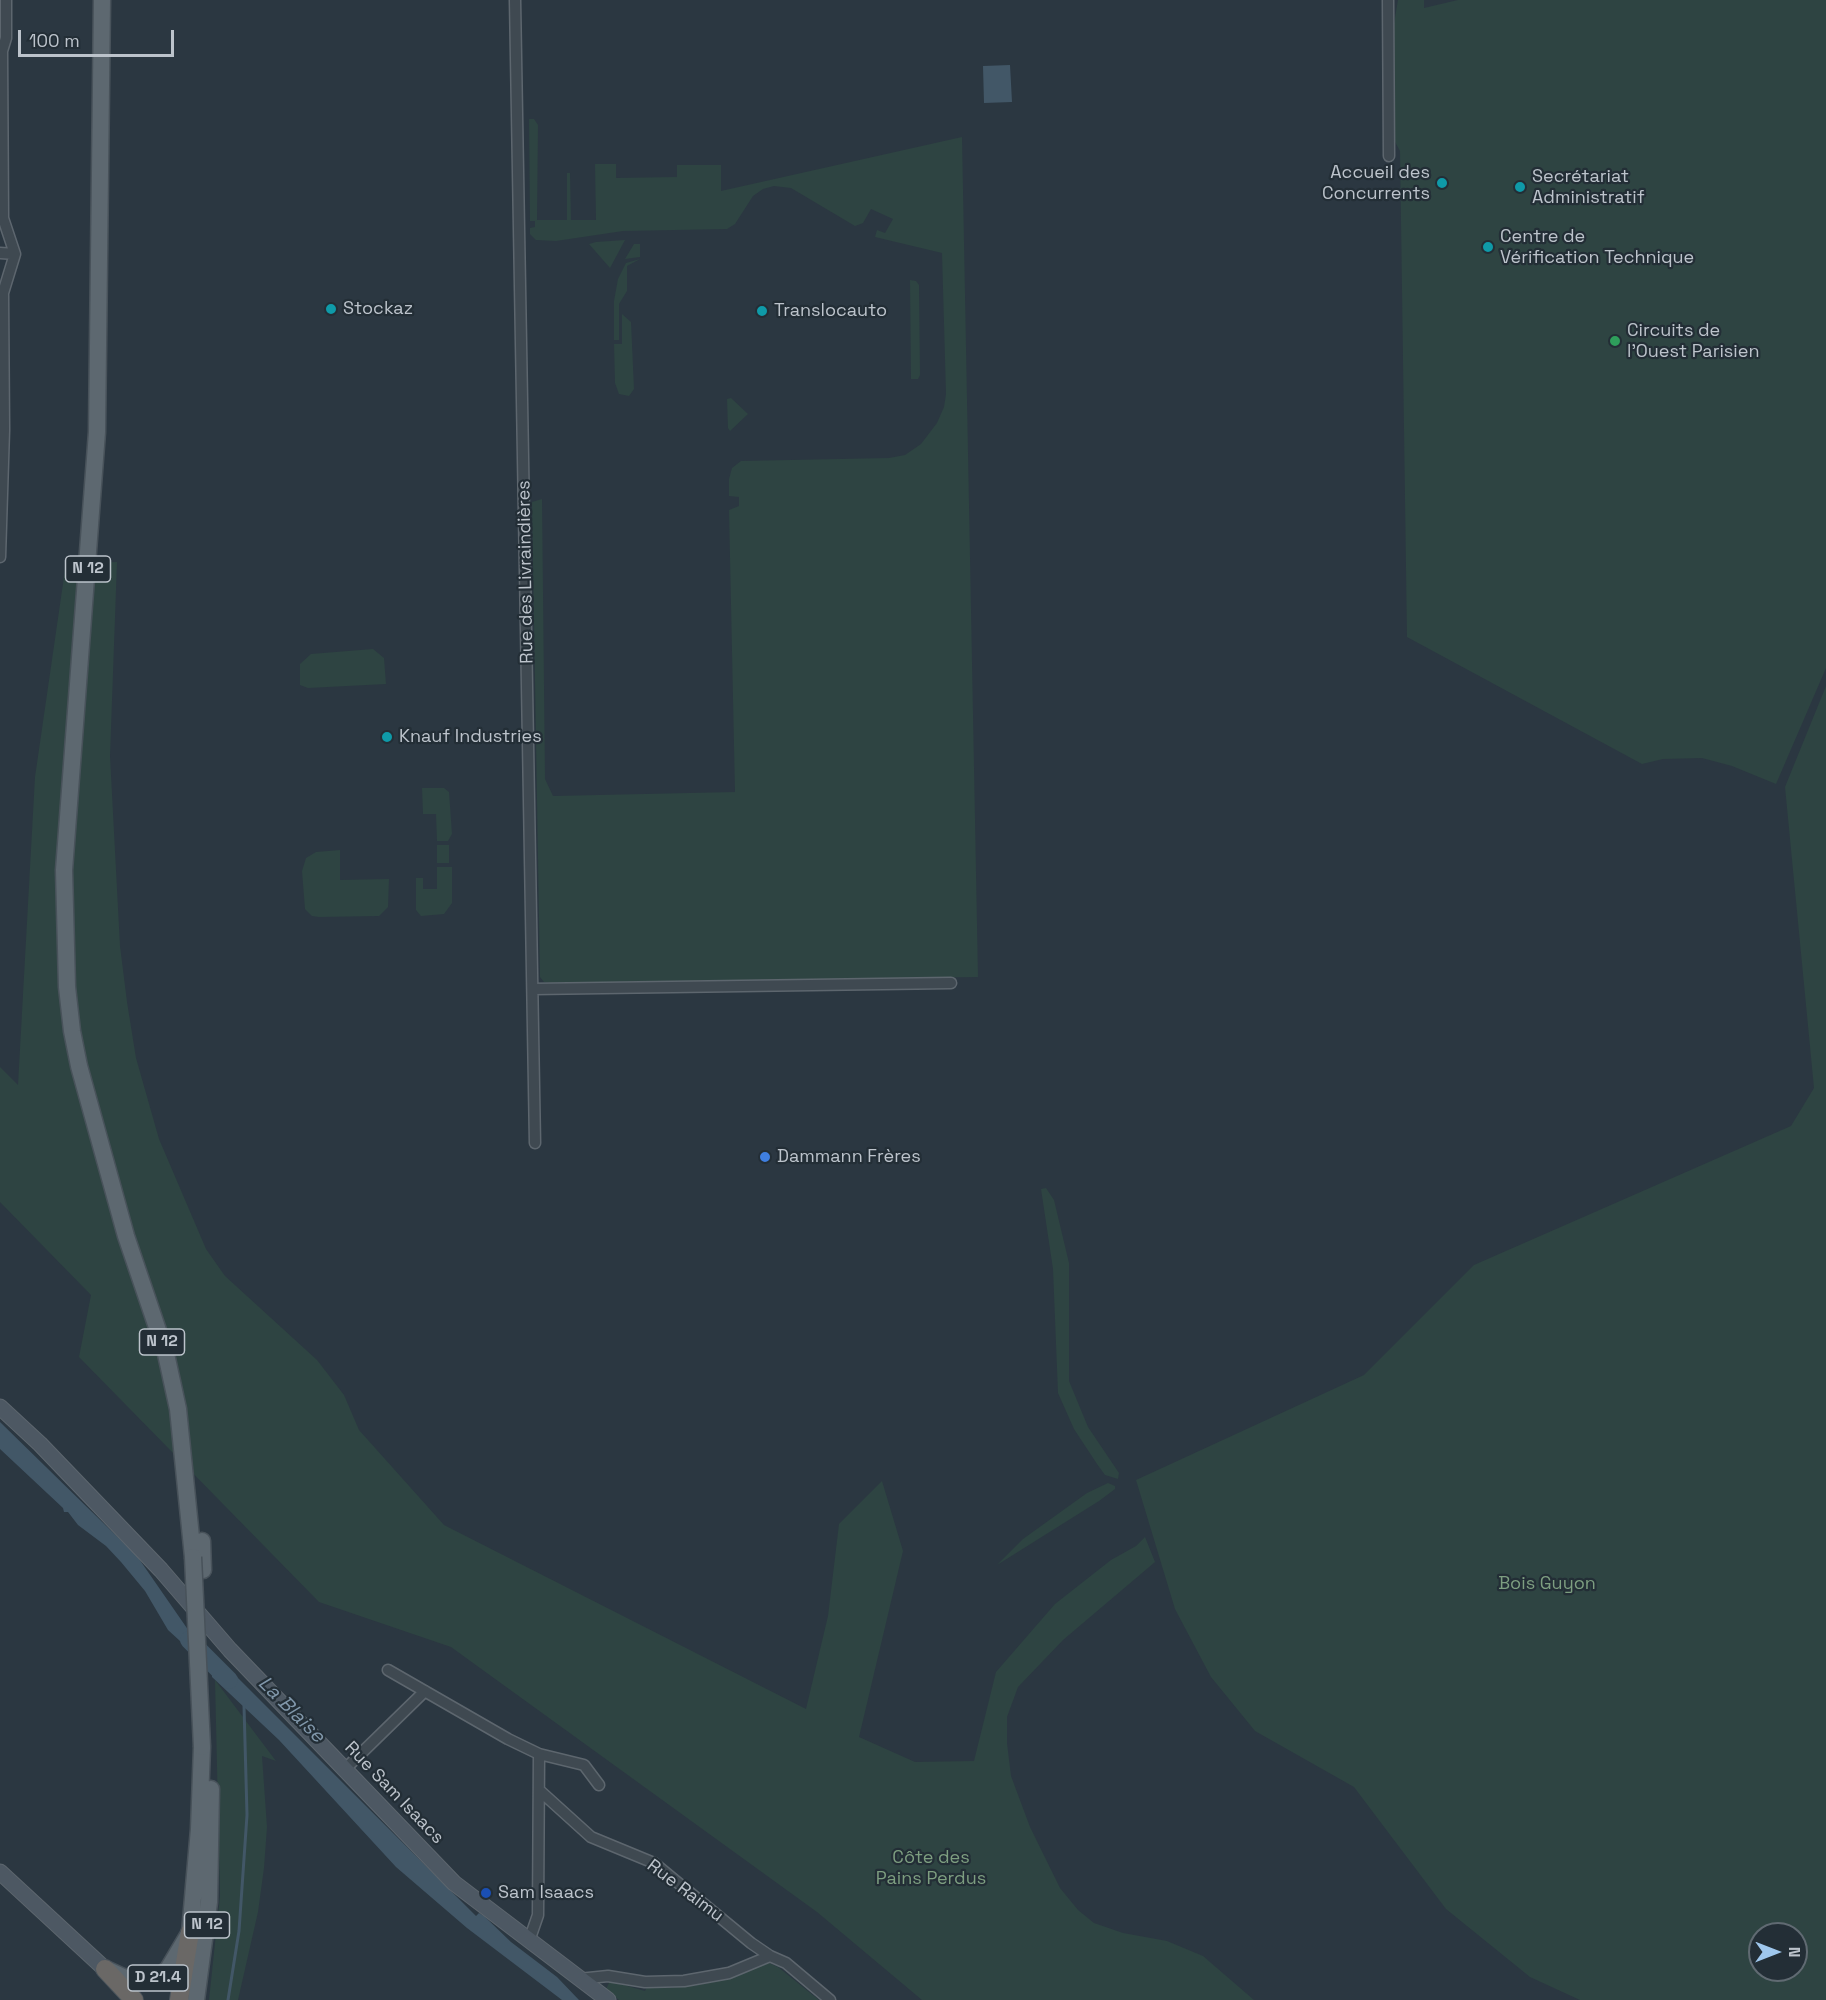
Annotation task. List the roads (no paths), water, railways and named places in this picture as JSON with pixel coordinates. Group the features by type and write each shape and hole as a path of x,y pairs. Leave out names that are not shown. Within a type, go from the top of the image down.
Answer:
{"highway":[{"name":"N 12","path":"179,2000 190,1932"},
{"name":"D 21.4","path":"105,1969 134,2000"}],"main road":[{"name":"N 12","path":"102,0 96,478 63,905 72,1031 126,1236 166,1354 176,1398 198,1563 212,1849 209,1902 196,2000"},
{"name":"Rue Sam Isaacs","path":"0,1407 40,1444 161,1570 230,1650 454,1883 608,2000"},
{"name":"N 12","path":"190,1932 206,1752"},
{"name":"D 21.4","path":"0,1872 105,1969 134,1982 156,1978 168,1969 190,1932"}],"street":[{"path":"0,557 3,293 15,254 3,218 1,47 6,38 6,0"},
{"name":"Rue des Livraindières","path":"515,0 535,1143"},
{"path":"1388,0 1389,156"},
{"path":"0,254 15,254"},
{"path":"533,988 951,983"},
{"path":"388,1670 539,1754 584,1766 599,1785"},
{"path":"344,1770 425,1691"},
{"path":"529,1941 538,1915 539,1754"},
{"name":"Rue Raimu","path":"539,1790 591,1837 654,1863 770,1956 786,1963 831,2000"},
{"path":"579,1979 608,1976 645,1982 684,1981 729,1973 770,1956"}],"water":[{"path":"1010,65 1012,102 984,103 983,66"},
{"path":"0,1422 137,1556 191,1634 192,1652 168,1630 145,1591 106,1546 78,1525 68,1512 64,1512 63,1508 0,1449"},
{"path":"211,1651 476,1916 479,1913 484,1916 511,1942 557,1977 579,2000 562,2000 467,1928 396,1867 279,1740 212,1677"}],"waterway":[{"name":"La Blaise","path":"189,1640 229,1680"},
{"path":"228,2000 239,1931 247,1815 244,1706"}],"place":[{"name":"Accueil des Concurrents","path":"1442,183"},
{"name":"Secrétariat Administratif","path":"1520,187"},
{"name":"Centre de Vérification Technique","path":"1488,247"},
{"name":"Stockaz","path":"331,309"},
{"name":"Translocauto","path":"762,311"},
{"name":"Circuits de l’Ouest Parisien","path":"1615,341"},
{"name":"Knauf Industries","path":"387,737"},
{"name":"Dammann Frères","path":"765,1157"},
{"name":"Sam Isaacs","path":"486,1893"}],"park label":[{"name":"Bois Guyon","path":"1547,1584"},
{"name":"Côte des Pains Perdus","path":"931,1868"}]}
